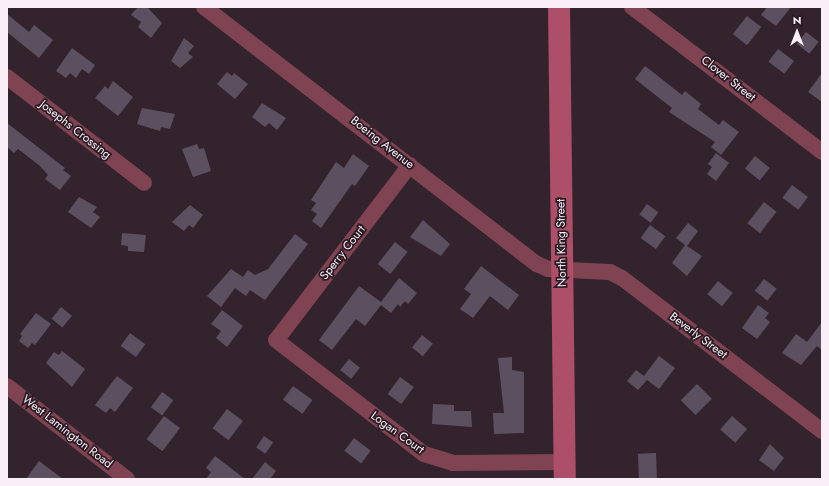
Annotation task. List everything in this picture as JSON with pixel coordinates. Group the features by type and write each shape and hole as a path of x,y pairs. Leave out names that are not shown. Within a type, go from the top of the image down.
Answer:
{"main road":[{"name":"North King Street","path":"559,7 565,470"}],"street":[{"name":"Boeing Avenue","path":"204,7 537,264 563,270"},
{"name":"Clover Street","path":"632,7 822,152"},
{"name":"Josephs Crossing","path":"7,77 144,183"},
{"name":"Sperry Court","path":"276,340 410,165"},
{"name":"Beverly Street","path":"563,270 601,270 622,278 822,431"},
{"name":"Logan Court","path":"276,340 424,454 453,463 565,470"},
{"name":"West Lamington Road","path":"7,386 127,479"}],"building":[{"path":"138,7 147,7 162,23 151,38 138,27 141,22 131,15"},
{"path":"767,7 791,7 776,26 761,15"},
{"path":"7,14 29,32 34,25 53,40 39,58 7,32"},
{"path":"747,16 761,27 747,45 733,34"},
{"path":"806,32 819,42 809,54 797,44"},
{"path":"184,38 194,46 188,53 193,57 180,68 171,61"},
{"path":"72,48 95,65 89,74 82,69 76,78 70,73 66,78 56,71"},
{"path":"778,49 794,61 784,74 768,62"},
{"path":"645,66 682,95 685,91 701,104 698,109 719,125 723,120 739,132 721,155 711,147 715,142 669,112 672,108 635,79"},
{"path":"227,72 232,76 234,73 248,84 235,99 217,84"},
{"path":"822,73 822,102 808,92"},
{"path":"113,81 133,97 118,116 95,98 105,86 108,89"},
{"path":"262,103 286,118 277,130 269,123 265,127 252,117"},
{"path":"142,108 175,114 170,129 161,127 160,131 137,124"},
{"path":"7,123 65,168 63,170 71,176 60,190 45,179 48,175 40,166 18,149 14,153 7,147"},
{"path":"197,144 199,149 204,148 211,171 193,177 182,149"},
{"path":"716,153 729,163 716,181 707,174 712,167 708,164"},
{"path":"353,154 369,166 355,186 352,184 321,228 312,221 317,214 311,210 316,203 311,200 336,162 344,168"},
{"path":"755,156 770,168 760,180 745,168"},
{"path":"792,185 808,197 798,210 782,198"},
{"path":"79,197 97,207 93,212 100,217 91,228 68,212"},
{"path":"764,202 777,212 760,233 747,223"},
{"path":"647,204 658,212 651,223 639,215"},
{"path":"190,205 203,215 193,228 189,225 184,231 172,222"},
{"path":"423,220 450,244 441,256 410,237"},
{"path":"688,223 698,231 687,246 702,256 687,276 672,263 685,245 676,238"},
{"path":"650,225 665,236 656,249 641,238"},
{"path":"122,233 146,235 144,252 128,251 128,246 121,245"},
{"path":"295,234 308,244 265,300 250,290 246,296 235,288 221,307 207,296 231,269 243,277 248,270 255,275 268,269"},
{"path":"395,242 408,252 390,274 378,264"},
{"path":"481,266 519,295 508,310 490,296 473,318 460,309 471,294 464,289"},
{"path":"399,278 417,293 408,304 405,301 400,307 398,304 391,313 381,305 365,326 356,319 332,350 319,340 359,286 381,302"},
{"path":"764,279 777,289 767,301 755,291"},
{"path":"718,281 733,293 722,306 707,294"},
{"path":"758,305 769,313 765,318 770,322 757,339 742,328"},
{"path":"61,307 72,316 62,327 52,319"},
{"path":"222,310 243,326 227,347 216,338 221,331 211,324"},
{"path":"36,313 51,324 35,345 32,343 28,348 19,341 22,336 20,334"},
{"path":"822,322 822,350 817,346 801,365 782,353 796,334 807,342"},
{"path":"130,333 145,344 136,357 121,346"},
{"path":"422,335 433,344 423,356 412,347"},
{"path":"62,351 85,369 72,387 46,363 54,352 59,355"},
{"path":"659,356 675,368 659,389 647,380 638,390 627,381 636,370 644,376"},
{"path":"512,357 512,370 524,372 524,433 494,434 493,413 504,413 498,358"},
{"path":"349,359 360,368 351,379 340,370"},
{"path":"117,376 133,388 115,412 110,408 106,413 95,405"},
{"path":"400,377 414,387 401,404 388,394"},
{"path":"697,384 712,399 696,415 681,400"},
{"path":"293,386 312,400 302,414 283,400"},
{"path":"162,392 173,400 162,416 151,407"},
{"path":"433,404 454,405 454,411 471,411 472,427 432,424"},
{"path":"227,409 243,421 229,440 213,428"},
{"path":"164,416 180,428 163,451 147,439"},
{"path":"732,416 747,429 735,443 720,430"},
{"path":"264,436 273,442 265,454 256,448"},
{"path":"354,438 371,451 361,463 344,451"},
{"path":"770,444 784,458 774,471 759,460"},
{"path":"656,453 657,479 639,479 638,454"},
{"path":"215,456 245,479 206,479 211,472 206,468"},
{"path":"39,461 63,479 26,479"},
{"path":"265,462 276,471 270,479 252,479"}]}
